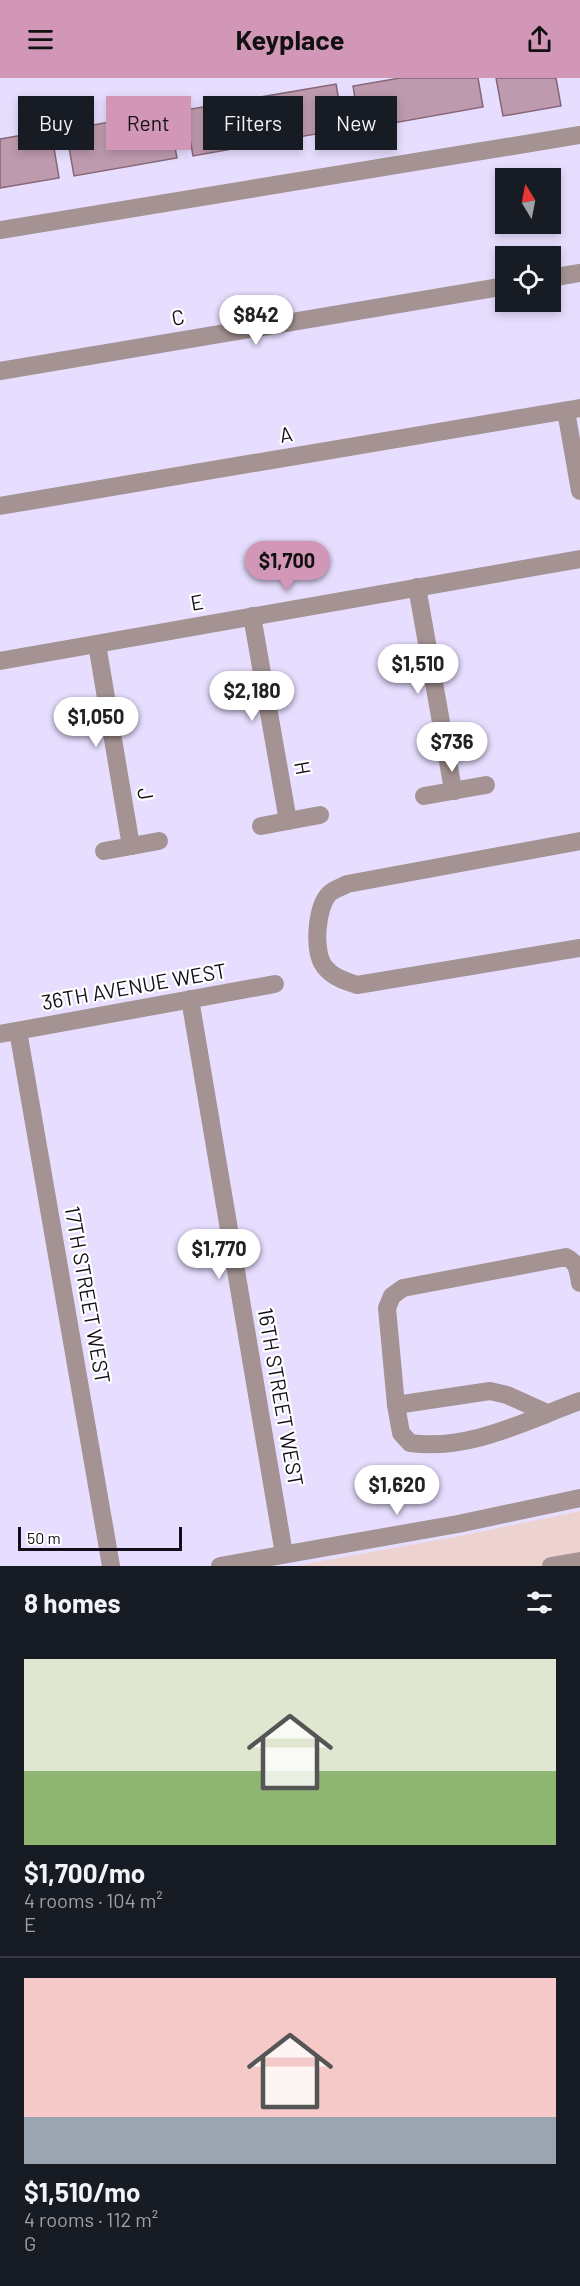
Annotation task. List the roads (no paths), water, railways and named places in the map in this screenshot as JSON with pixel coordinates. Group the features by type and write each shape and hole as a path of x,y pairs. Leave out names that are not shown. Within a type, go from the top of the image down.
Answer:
{"street":[{"path":"0,230 580,135"},
{"path":"561,276 580,273"},
{"name":"C","path":"0,371 495,288"},
{"path":"573,410 580,491"},
{"name":"A","path":"0,506 573,410"},
{"name":"E","path":"0,661 580,559"},
{"path":"417,587 455,791"},
{"name":"H","path":"252,616 288,821"},
{"name":"J","path":"97,644 131,846"},
{"path":"424,796 486,785"},
{"path":"261,826 320,815"},
{"path":"104,851 159,841"},
{"path":"580,841 347,884 330,893 321,907 317,927 323,965 337,978 357,985 580,948"},
{"name":"36TH AVENUE WEST","path":"0,1034 275,984"},
{"name":"16TH STREET WEST","path":"190,999 284,1554"},
{"name":"17TH STREET WEST","path":"18,1031 111,1566"},
{"path":"580,1283 574,1261 566,1257 403,1288 393,1296 387,1308 396,1405 401,1434 410,1443 445,1445 473,1440 580,1401"},
{"path":"396,1405 490,1391 507,1395 547,1413"},
{"path":"220,1566 458,1524 580,1498"},
{"path":"551,1566 580,1561"}]}
